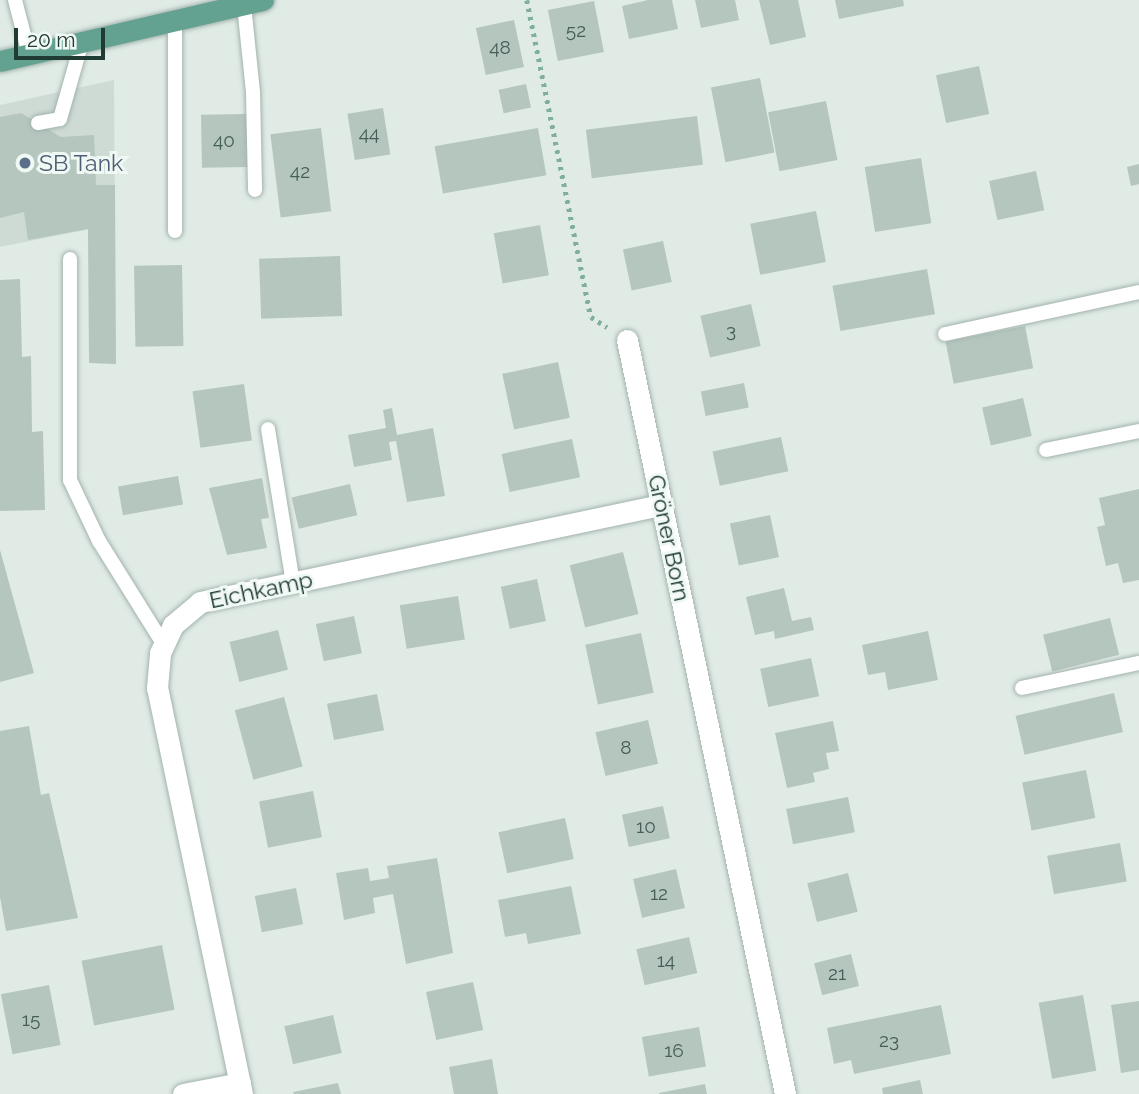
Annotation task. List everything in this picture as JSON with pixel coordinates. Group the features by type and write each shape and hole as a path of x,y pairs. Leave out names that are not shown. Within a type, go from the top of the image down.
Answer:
{"main road":[{"path":"0,61 175,20 210,6 253,2"}],"street":[{"name":"Gröner Born","path":"627,340 785,1094"},
{"name":"Eichkamp","path":"241,1088 157,688 164,645 173,625 200,602 662,506"},
{"path":"183,1094 241,1088"}],"lane":[{"path":"15,0 29,54"},
{"path":"253,2 255,190"},
{"path":"175,20 175,231"},
{"path":"38,123 60,119 82,42"},
{"path":"70,259 70,480 99,541 164,645"},
{"path":"944,334 1139,292"},
{"path":"268,429 293,583"},
{"path":"1046,450 1139,431"},
{"path":"1022,688 1139,663"}],"path":[{"path":"527,0 591,317 627,340"}],"shaded area":[{"path":"114,80 115,224 0,247 0,105"}],"building":[{"path":"648,0 672,0 678,29 629,39 622,6"},
{"path":"695,0 735,0 739,20 701,28"},
{"path":"759,0 798,0 806,37 770,45"},
{"path":"835,0 903,0 904,6 839,19"},
{"path":"594,1 604,52 558,61 548,10"},
{"path":"514,20 524,67 486,75 476,28"},
{"path":"979,66 989,114 946,123 936,75"},
{"path":"760,78 775,153 725,162 711,88"},
{"path":"526,84 531,107 504,113 499,90"},
{"path":"826,101 837,160 780,171 768,112"},
{"path":"383,108 390,154 355,160 347,114"},
{"path":"21,113 61,137 94,135 96,185 115,185 116,364 89,363 88,229 28,240 24,212 0,218 0,117"},
{"path":"247,114 248,167 202,168 201,115"},
{"path":"697,116 703,165 592,178 586,130"},
{"path":"321,128 331,211 281,218 270,134"},
{"path":"538,128 546,175 443,194 435,146"},
{"path":"921,158 931,223 875,232 865,167"},
{"path":"1139,164 1139,184 1131,186 1127,167"},
{"path":"1036,171 1044,210 997,220 989,181"},
{"path":"816,211 826,262 760,275 750,224"},
{"path":"540,225 549,275 503,283 494,233"},
{"path":"663,241 672,282 632,291 623,250"},
{"path":"340,256 342,316 261,319 259,259"},
{"path":"182,265 183,346 135,347 134,266"},
{"path":"927,269 935,314 840,331 832,286"},
{"path":"20,279 22,357 31,356 32,432 43,431 45,510 0,511 0,280"},
{"path":"751,304 761,346 710,358 700,316"},
{"path":"1025,326 1033,368 954,384 945,341"},
{"path":"558,362 570,418 514,430 502,374"},
{"path":"744,383 749,408 706,416 701,391"},
{"path":"244,384 252,440 200,448 193,391"},
{"path":"1023,398 1032,436 991,445 982,407"},
{"path":"392,408 397,435 433,428 445,496 407,502 396,441 389,442 392,460 354,467 348,435 386,428 383,410"},
{"path":"781,437 788,471 720,486 713,452"},
{"path":"572,439 580,477 510,492 502,454"},
{"path":"178,476 183,505 123,515 118,487"},
{"path":"262,478 269,518 261,519 267,548 227,555 209,488"},
{"path":"350,484 357,515 299,529 292,497"},
{"path":"1139,489 1139,580 1123,583 1118,563 1106,566 1097,527 1105,525 1099,498"},
{"path":"770,515 779,557 739,566 730,524"},
{"path":"0,550 34,673 0,682"},
{"path":"623,552 638,614 585,627 570,565"},
{"path":"537,579 546,621 510,629 501,587"},
{"path":"784,588 792,621 811,617 814,630 775,639 774,631 755,635 746,597"},
{"path":"458,596 465,639 407,649 400,605"},
{"path":"354,616 362,653 324,661 316,624"},
{"path":"1110,618 1119,655 1052,672 1043,635"},
{"path":"278,630 288,670 239,682 229,642"},
{"path":"928,631 938,680 888,690 885,672 868,675 862,645"},
{"path":"641,633 654,693 598,705 585,645"},
{"path":"811,658 819,696 768,707 760,669"},
{"path":"1114,693 1123,732 1025,755 1016,716"},
{"path":"377,694 384,730 334,740 327,704"},
{"path":"284,697 303,767 253,780 235,710"},
{"path":"648,720 658,764 606,776 595,732"},
{"path":"833,721 839,751 826,753 829,769 813,773 815,782 787,788 775,733"},
{"path":"29,726 41,795 49,793 78,918 6,931 0,897 0,731"},
{"path":"1086,770 1095,818 1032,831 1022,782"},
{"path":"313,791 322,837 268,848 259,801"},
{"path":"848,797 855,832 793,844 786,809"},
{"path":"663,806 670,838 629,847 622,815"},
{"path":"565,818 574,859 507,873 498,832"},
{"path":"1120,843 1127,881 1054,894 1047,856"},
{"path":"437,858 453,953 406,964 393,894 373,898 375,913 344,920 336,873 368,868 370,881 389,878 387,866"},
{"path":"676,869 685,908 642,918 633,879"},
{"path":"848,873 858,912 817,922 807,883"},
{"path":"571,886 581,934 528,944 526,933 505,937 498,900"},
{"path":"296,888 303,924 262,932 255,896"},
{"path":"689,937 697,973 645,985 636,949"},
{"path":"162,945 175,1010 94,1025 82,961"},
{"path":"851,954 859,986 822,995 814,963"},
{"path":"473,982 483,1030 436,1040 426,992"},
{"path":"49,985 61,1045 13,1054 1,994"},
{"path":"1083,995 1096,1071 1052,1079 1039,1003"},
{"path":"1139,1001 1139,1070 1121,1073 1111,1005"},
{"path":"941,1005 951,1054 854,1074 851,1060 834,1064 827,1028"},
{"path":"333,1015 342,1053 293,1064 284,1026"},
{"path":"699,1027 706,1066 649,1076 642,1037"},
{"path":"492,1059 498,1094 454,1094 449,1067"},
{"path":"920,1080 923,1094 883,1094 882,1088"},
{"path":"338,1083 341,1094 293,1092"},
{"path":"705,1084 707,1094 659,1094 659,1093"}],"place":[{"name":"SB Tank","path":"25,163"}]}
